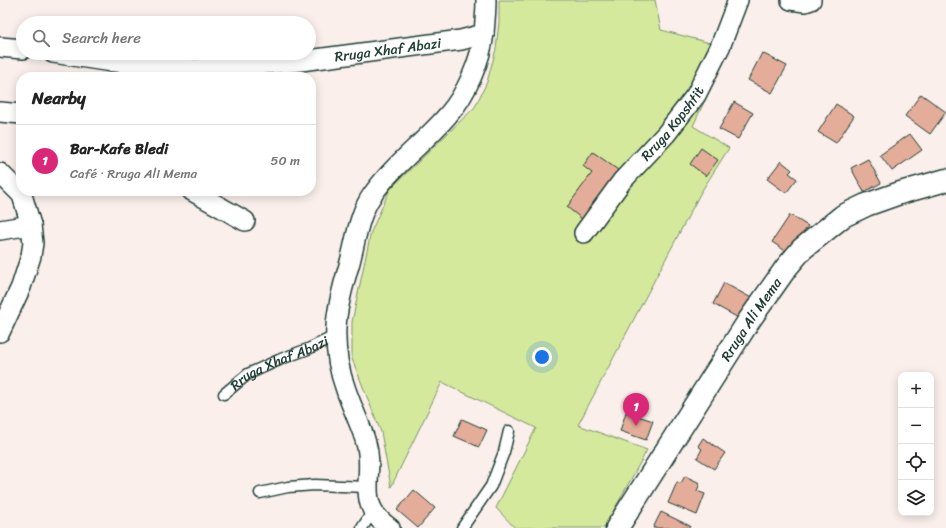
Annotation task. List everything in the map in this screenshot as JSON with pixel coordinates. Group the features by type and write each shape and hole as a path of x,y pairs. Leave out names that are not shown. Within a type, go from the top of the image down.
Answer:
{"street":[{"name":"Rruga Xhaf Abazi","path":"390,528 373,512 368,497 368,451 362,427 346,389 339,358 336,327 342,291 362,213 372,194 449,115 461,98 472,77 484,34 486,0"},
{"name":"Rruga Kopshtit","path":"584,233 622,181 666,134 696,95 720,47 738,0"},
{"path":"791,0 806,2 811,0"},
{"name":"Rruga Xhaf Abazi","path":"316,59 461,40 484,34"},
{"path":"0,47 16,49"},
{"name":"Rruga Xhaf Abazi","path":"98,60 136,64 158,64 194,69 308,60"},
{"path":"0,112 16,114"},
{"path":"0,173 16,189"},
{"name":"Rruga Ali Mema","path":"617,528 750,319 786,268 802,249 843,216 866,205 900,193 946,180"},
{"path":"0,332 21,287 31,256 33,243 31,225 22,196"},
{"path":"201,196 245,221"},
{"path":"0,230 31,225"}],"lane":[{"name":"Rruga Xhaf Abazi","path":"224,394 248,374 337,335"},
{"path":"462,528 491,486 504,452 509,432"},
{"path":"260,493 288,487 315,485 367,487"},
{"path":"362,528 373,512"}],"green space":[{"path":"499,0 655,0 661,30 729,48 693,126 729,148 701,192 578,425 647,450 604,528 515,528 496,508 536,428 442,382 391,487 381,432 352,359 352,322 371,232 390,189 475,107 487,82 496,49 499,22"}],"building":[{"path":"762,53 787,66 772,93 748,80"},
{"path":"921,94 946,112 930,134 905,116"},
{"path":"734,102 753,113 738,139 719,129"},
{"path":"836,104 854,116 836,143 818,132"},
{"path":"910,134 922,150 892,171 880,155"},
{"path":"701,148 718,160 706,176 690,164"},
{"path":"593,152 618,170 615,174 619,177 602,199 598,197 582,219 567,207 592,173 583,166"},
{"path":"868,159 881,183 864,192 851,168"},
{"path":"781,161 792,170 789,173 797,179 786,193 767,179"},
{"path":"790,215 808,226 790,254 772,242"},
{"path":"724,283 755,300 744,321 713,304"},
{"path":"626,412 653,421 646,440 620,431"},
{"path":"462,419 487,430 479,447 454,436"},
{"path":"703,438 725,453 714,469 697,458 702,449 698,446"},
{"path":"685,476 700,483 697,491 705,494 697,515 668,503 677,482 681,483"},
{"path":"414,490 435,508 418,528 397,510"},
{"path":"661,512 690,526 689,528 653,528"}],"place":[{"name":"Bar-Kafe Bledi","path":"636,426"}]}
